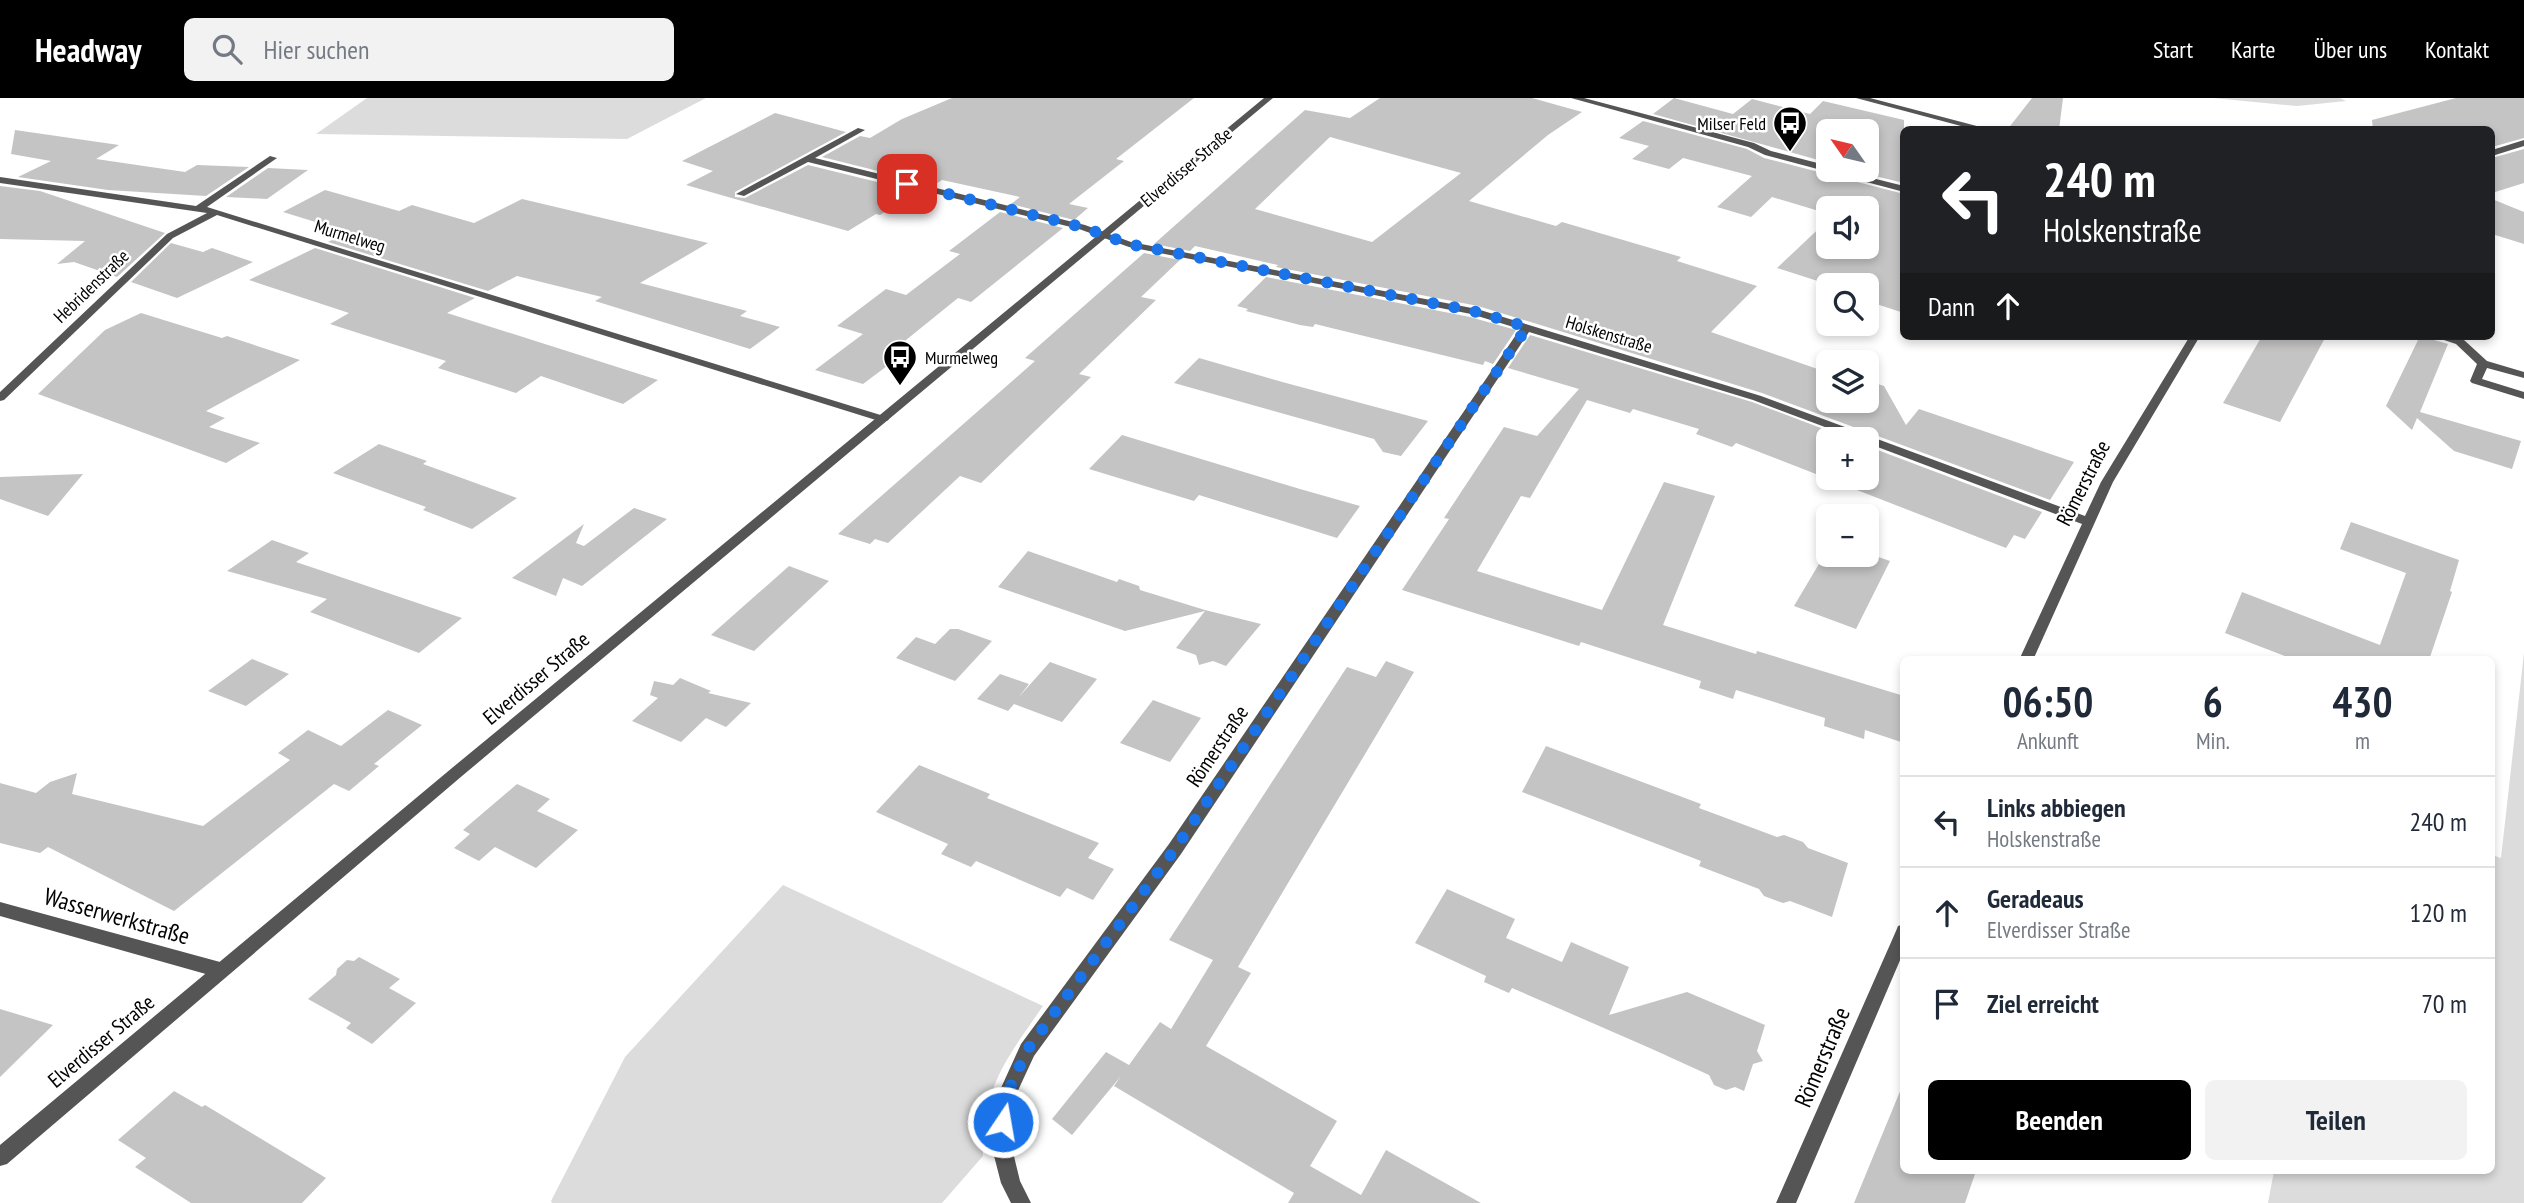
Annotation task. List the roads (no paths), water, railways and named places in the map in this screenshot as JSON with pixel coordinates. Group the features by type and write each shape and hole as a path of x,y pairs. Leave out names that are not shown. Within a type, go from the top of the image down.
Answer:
{"street":[{"name":"Elverdisser Straße","path":"0,1157 1269,98"},
{"path":"1575,98 1751,145 1768,153 1816,166"},
{"path":"1860,98 1972,126"},
{"path":"741,194 861,130"},
{"path":"2495,152 2524,143"},
{"path":"198,208 273,158"},
{"path":"807,159 1082,227 1104,236"},
{"name":"Murmelweg","path":"0,180 215,212 883,419"},
{"path":"1877,182 1900,188"},
{"name":"Hebridenstraße","path":"0,398 170,236 215,212"},
{"name":"Holskenstraße","path":"1104,236 1129,244 1473,311 1757,398 2087,520"},
{"name":"Römerstraße","path":"1021,1203 1012,1183 1001,1144 1005,1099 1027,1050 1175,849 1527,327"},
{"name":"Römerstraße","path":"2028,656 2106,482 2194,340"},
{"path":"2452,340 2460,342 2483,363 2524,375"},
{"path":"2483,363 2476,381 2524,396"},
{"name":"Wasserwerkstraße","path":"0,909 220,971"},
{"name":"Römerstraße","path":"1786,1203 1900,939"}],"place":[{"name":"Milser Feld","path":"1790,153"},
{"name":"Murmelweg","path":"900,387"}]}
